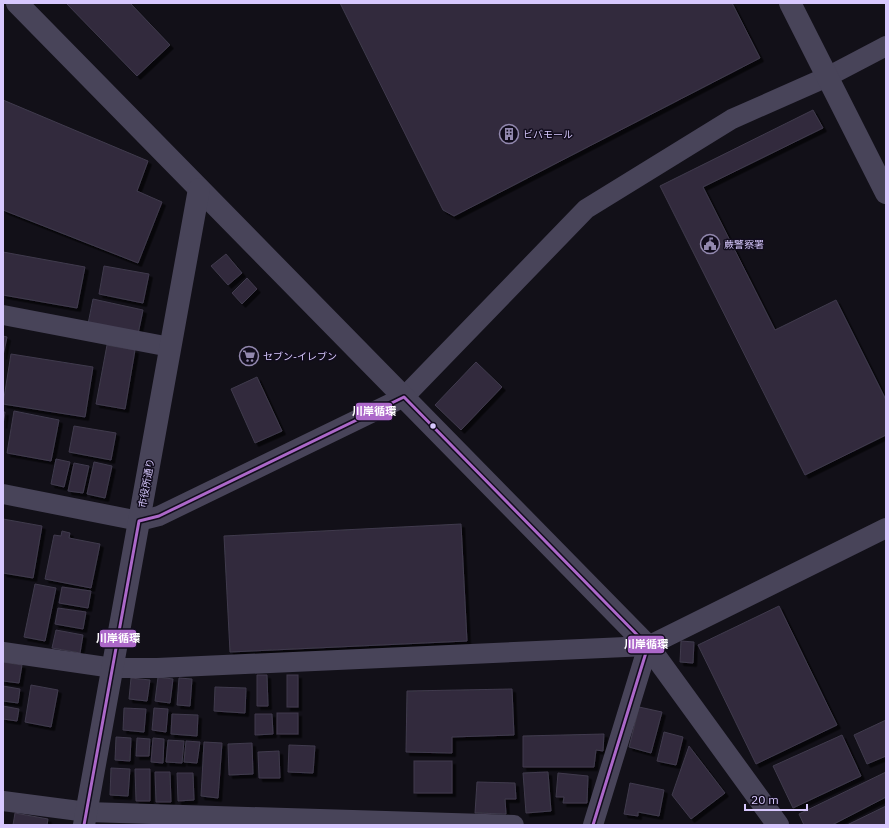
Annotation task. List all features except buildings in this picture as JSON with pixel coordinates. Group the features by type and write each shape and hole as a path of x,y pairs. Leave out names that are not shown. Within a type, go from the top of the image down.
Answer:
{"street":[{"path":"17,3 648,646 778,825"},
{"path":"790,3 886,194"},
{"path":"3,494 139,521 159,516 404,397 586,209 732,119 827,77 886,46"},
{"name":"市役所通り","path":"86,818 199,189"},
{"path":"3,315 170,347"},
{"path":"3,652 113,668 157,668 648,646 886,528"},
{"path":"593,825 648,646"},
{"path":"3,801 86,818 514,825"}],"transit line":[{"name":"川岸循環","path":"84,825 139,521 159,516 404,397 648,646 593,825"}],"place":[{"name":"ビバモール","path":"509,134"},
{"name":"蕨警察署","path":"710,244"},
{"name":"セブン-イレブン","path":"249,356"}]}
